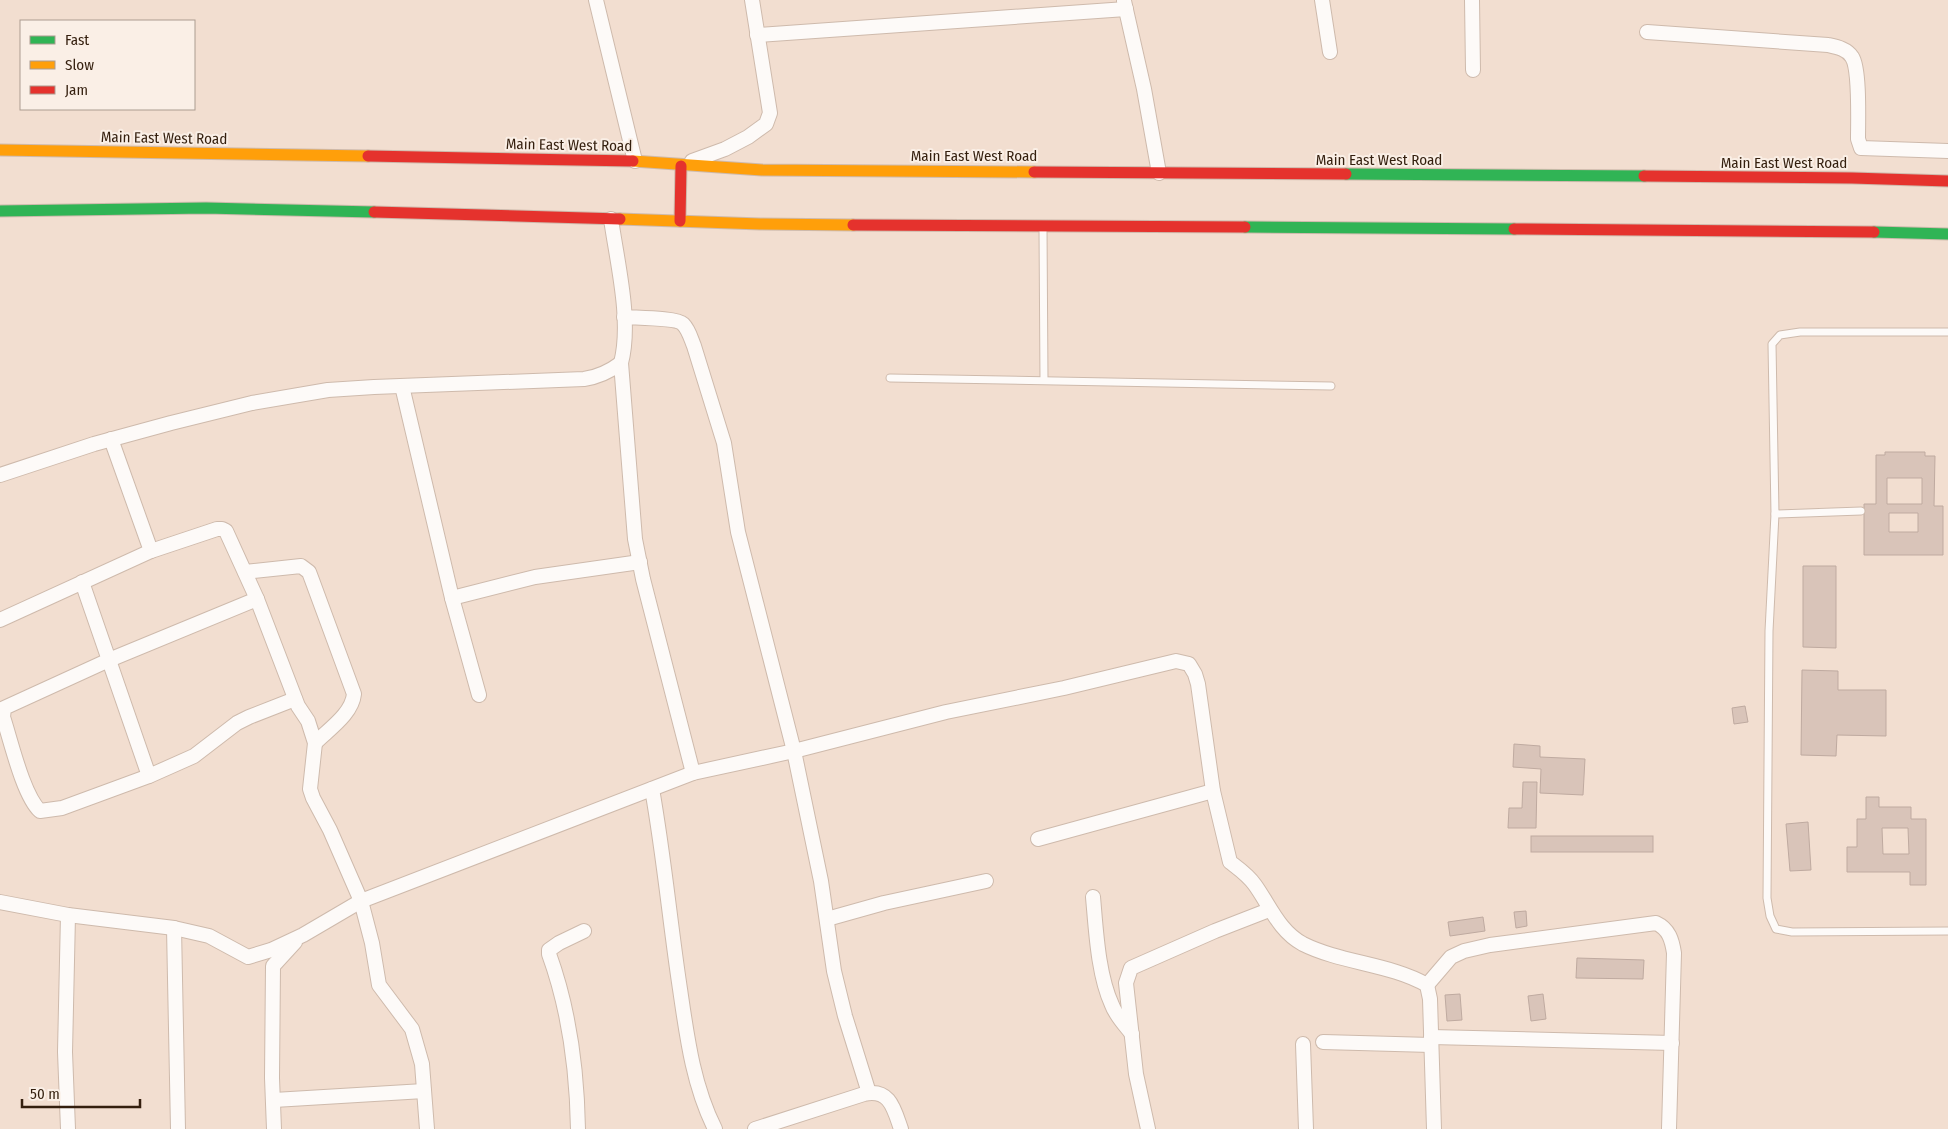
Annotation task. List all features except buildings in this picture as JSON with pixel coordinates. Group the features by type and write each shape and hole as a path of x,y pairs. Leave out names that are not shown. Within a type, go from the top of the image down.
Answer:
{"main road":[{"name":"Main East West Road","path":"0,150 635,161 681,166 762,170 1842,178 1948,181"},
{"path":"680,221 681,166"},
{"path":"0,211 206,208 611,218 760,224 1845,231 1948,234"}],"street":[{"path":"596,0 635,161"},
{"path":"681,166 725,149 748,137 766,124 770,113 752,0"},
{"path":"1322,0 1330,52"},
{"path":"1472,0 1473,70"},
{"path":"757,35 1125,5 1144,89 1159,173"},
{"path":"1647,32 1828,45 1841,48 1852,58 1856,75 1858,139 1861,148 1948,151"},
{"path":"611,218 624,317 625,348 621,363 629,484 635,539 693,773"},
{"path":"624,317 682,322 688,330 724,443 738,532 794,751 821,881 834,971 845,1016 869,1093"},
{"path":"0,475 111,439 252,403 328,390 584,379 596,377 612,370 621,363"},
{"path":"402,386 452,598 479,695"},
{"path":"111,439 151,551"},
{"path":"0,620 151,551 222,529 227,534 257,599 295,699 308,721 315,743 310,789 318,811 330,830 361,901 372,943 379,985 412,1029 422,1064 427,1129"},
{"path":"452,598 535,577 640,562"},
{"path":"245,572 301,566 309,572 354,694 352,704 346,712 315,743"},
{"path":"82,582 149,776"},
{"path":"257,599 109,660 4,708 3,717 26,787 37,808 44,811 62,808 149,776 194,756 243,720 295,699"},
{"path":"0,902 68,915 174,928 208,936 248,957 271,950 303,935 361,901 693,773 794,751 946,712 1064,688 1176,661 1189,664 1196,679 1213,791 1230,862 1244,872 1255,885 1278,924 1302,943 1350,960 1416,979 1427,985 1430,999 1434,1129"},
{"path":"652,789 693,1073 716,1129"},
{"path":"1038,839 1213,791"},
{"path":"827,919 892,901 986,882"},
{"path":"1093,897 1096,936 1106,989 1117,1015 1133,1035"},
{"path":"1148,1129 1136,1074 1126,983 1131,968 1215,931 1269,910"},
{"path":"68,915 65,1052 68,1129"},
{"path":"1427,985 1451,957 1464,951 1490,945 1656,923 1664,927 1672,942 1674,953 1668,1129"},
{"path":"174,928 178,1129"},
{"path":"578,1129 566,1009 549,950 584,931"},
{"path":"274,1129 272,1078 273,966 287,949 303,935"},
{"path":"1323,1042 1672,1043"},
{"path":"1303,1044 1306,1129"},
{"path":"274,1100 424,1091"},
{"path":"755,1129 869,1093 882,1093 886,1097 894,1108 901,1129"}],"lane":[{"path":"1043,225 1044,380"},
{"path":"1948,332 1800,332 1780,334 1772,344 1775,514 1769,630 1767,898 1770,916 1776,929 1792,932 1948,931"},
{"path":"890,378 1330,386"},
{"path":"1775,514 1860,511"}],"traffic: fast":[{"path":"1346,174 1644,176"},
{"path":"0,211 206,208 374,212"},
{"path":"1245,227 1514,229"},
{"path":"1874,232 1948,234"}],"traffic: slow":[{"path":"0,150 368,156"},
{"path":"633,161 762,170 1034,172"},
{"path":"620,219 853,225"}],"traffic: jam":[{"path":"368,156 633,161"},
{"path":"680,221 681,166"},
{"path":"1034,172 1346,174"},
{"path":"1644,176 1948,181"},
{"path":"374,212 620,219"},
{"path":"853,225 1245,227"},
{"path":"1514,229 1874,232"}]}
